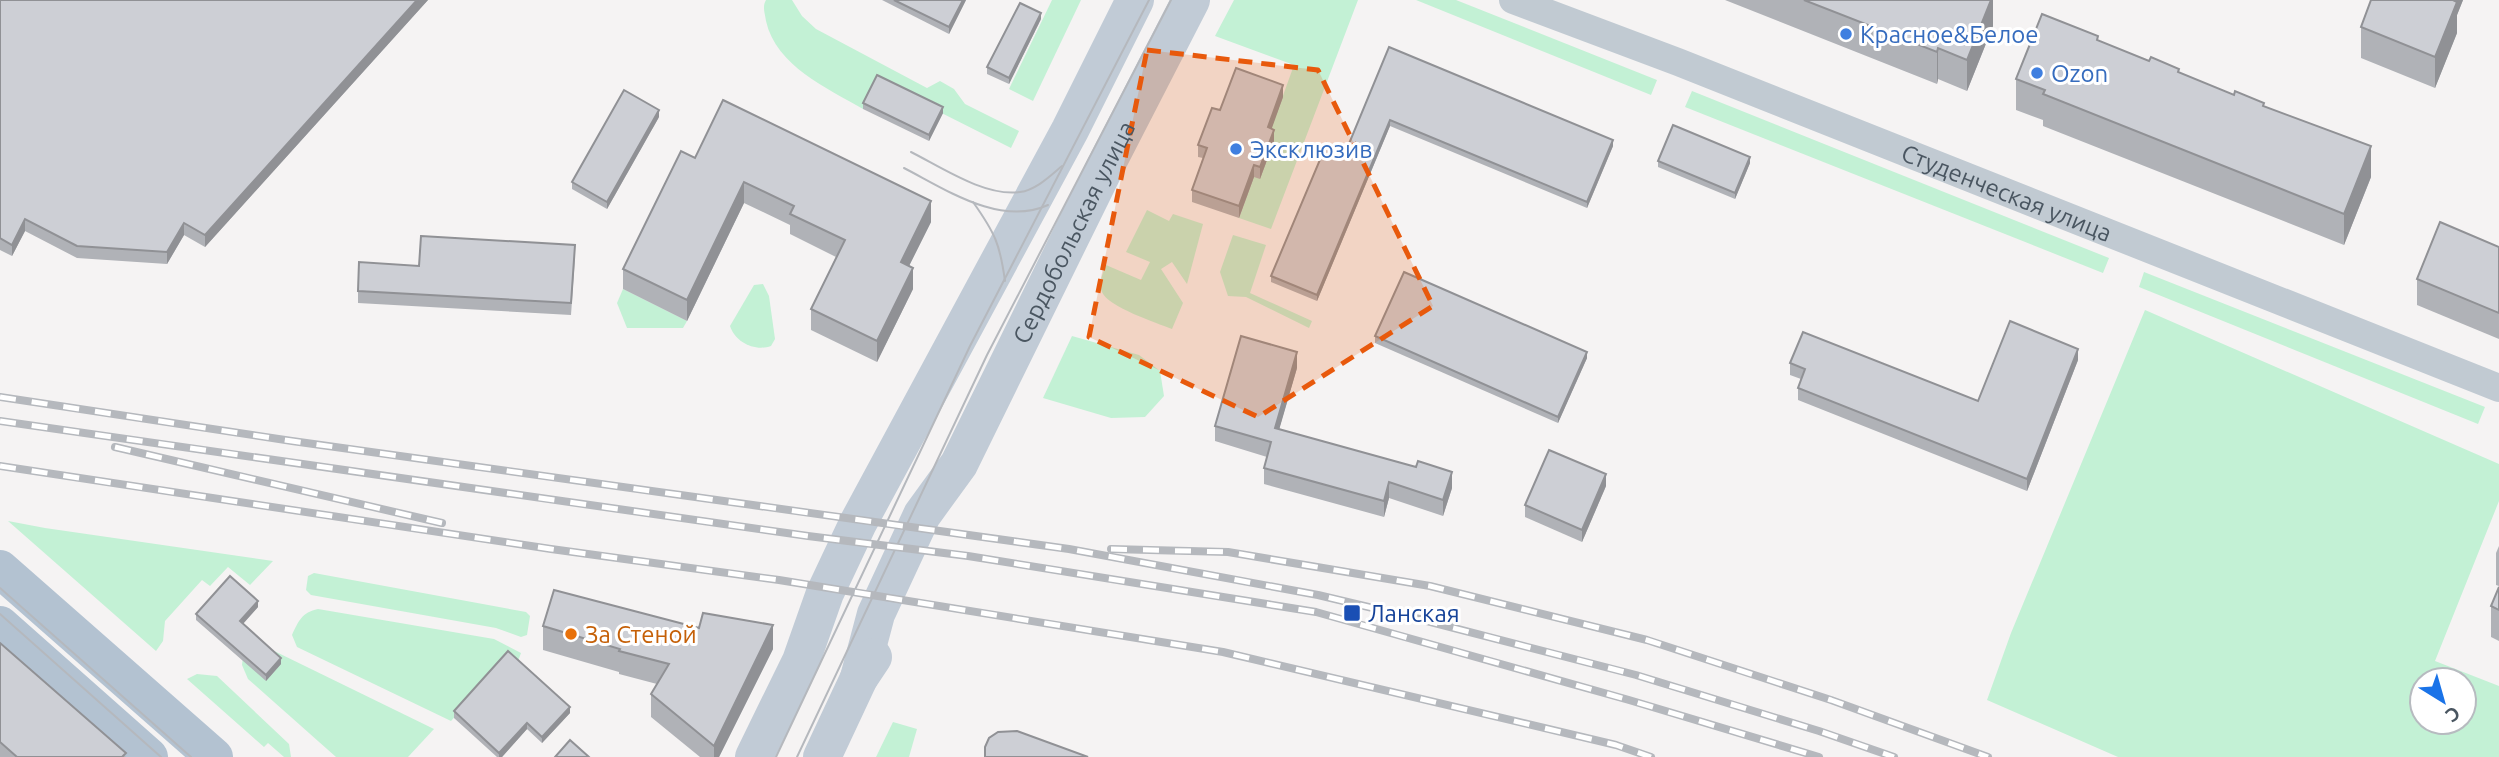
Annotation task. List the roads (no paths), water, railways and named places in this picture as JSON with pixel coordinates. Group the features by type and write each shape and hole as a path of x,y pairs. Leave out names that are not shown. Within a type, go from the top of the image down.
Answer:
{"main road":[{"name":"Сердобольская улица","path":"754,757 801,661 843,598 873,531 903,440 1070,130 1135,0"},
{"name":"Сердобольская улица","path":"822,757 859,678 876,614 922,515 959,464 1104,169 1191,0"},
{"path":"0,569 214,757"},
{"path":"0,625 149,757"}],"street":[{"name":"Студенческая улица","path":"1513,0 1678,62 2499,388"}],"tram line":[{"path":"776,757 970,346 1149,0"},
{"path":"797,757 987,355 1171,0"},
{"path":"911,152 964,180 1006,192 1020,192 1032,188 1062,166"},
{"path":"904,168 955,195 992,208 1030,211 1048,205"},
{"path":"973,202 995,239 1005,281"},
{"path":"0,588 191,757"},
{"path":"0,614 161,757"}],"railway":[{"path":"0,397 292,441 1069,549 1318,595 1636,675 1894,757"},
{"path":"0,421 808,536 968,556 1316,612 1629,700 1819,757"},
{"path":"115,447 442,523"},
{"path":"0,466 551,549 779,580 1223,652 1616,745 1651,757"},
{"path":"1111,549 1228,552 1430,586 1647,640 1831,700 1988,757"}],"place":[{"name":"Красное&Белое","path":"1846,34"},
{"name":"Ozon","path":"2037,73"},
{"name":"Эксклюзив","path":"1236,149"},
{"name":"Ланская","path":"1352,613"},
{"name":"За Стеной","path":"571,634"}]}
